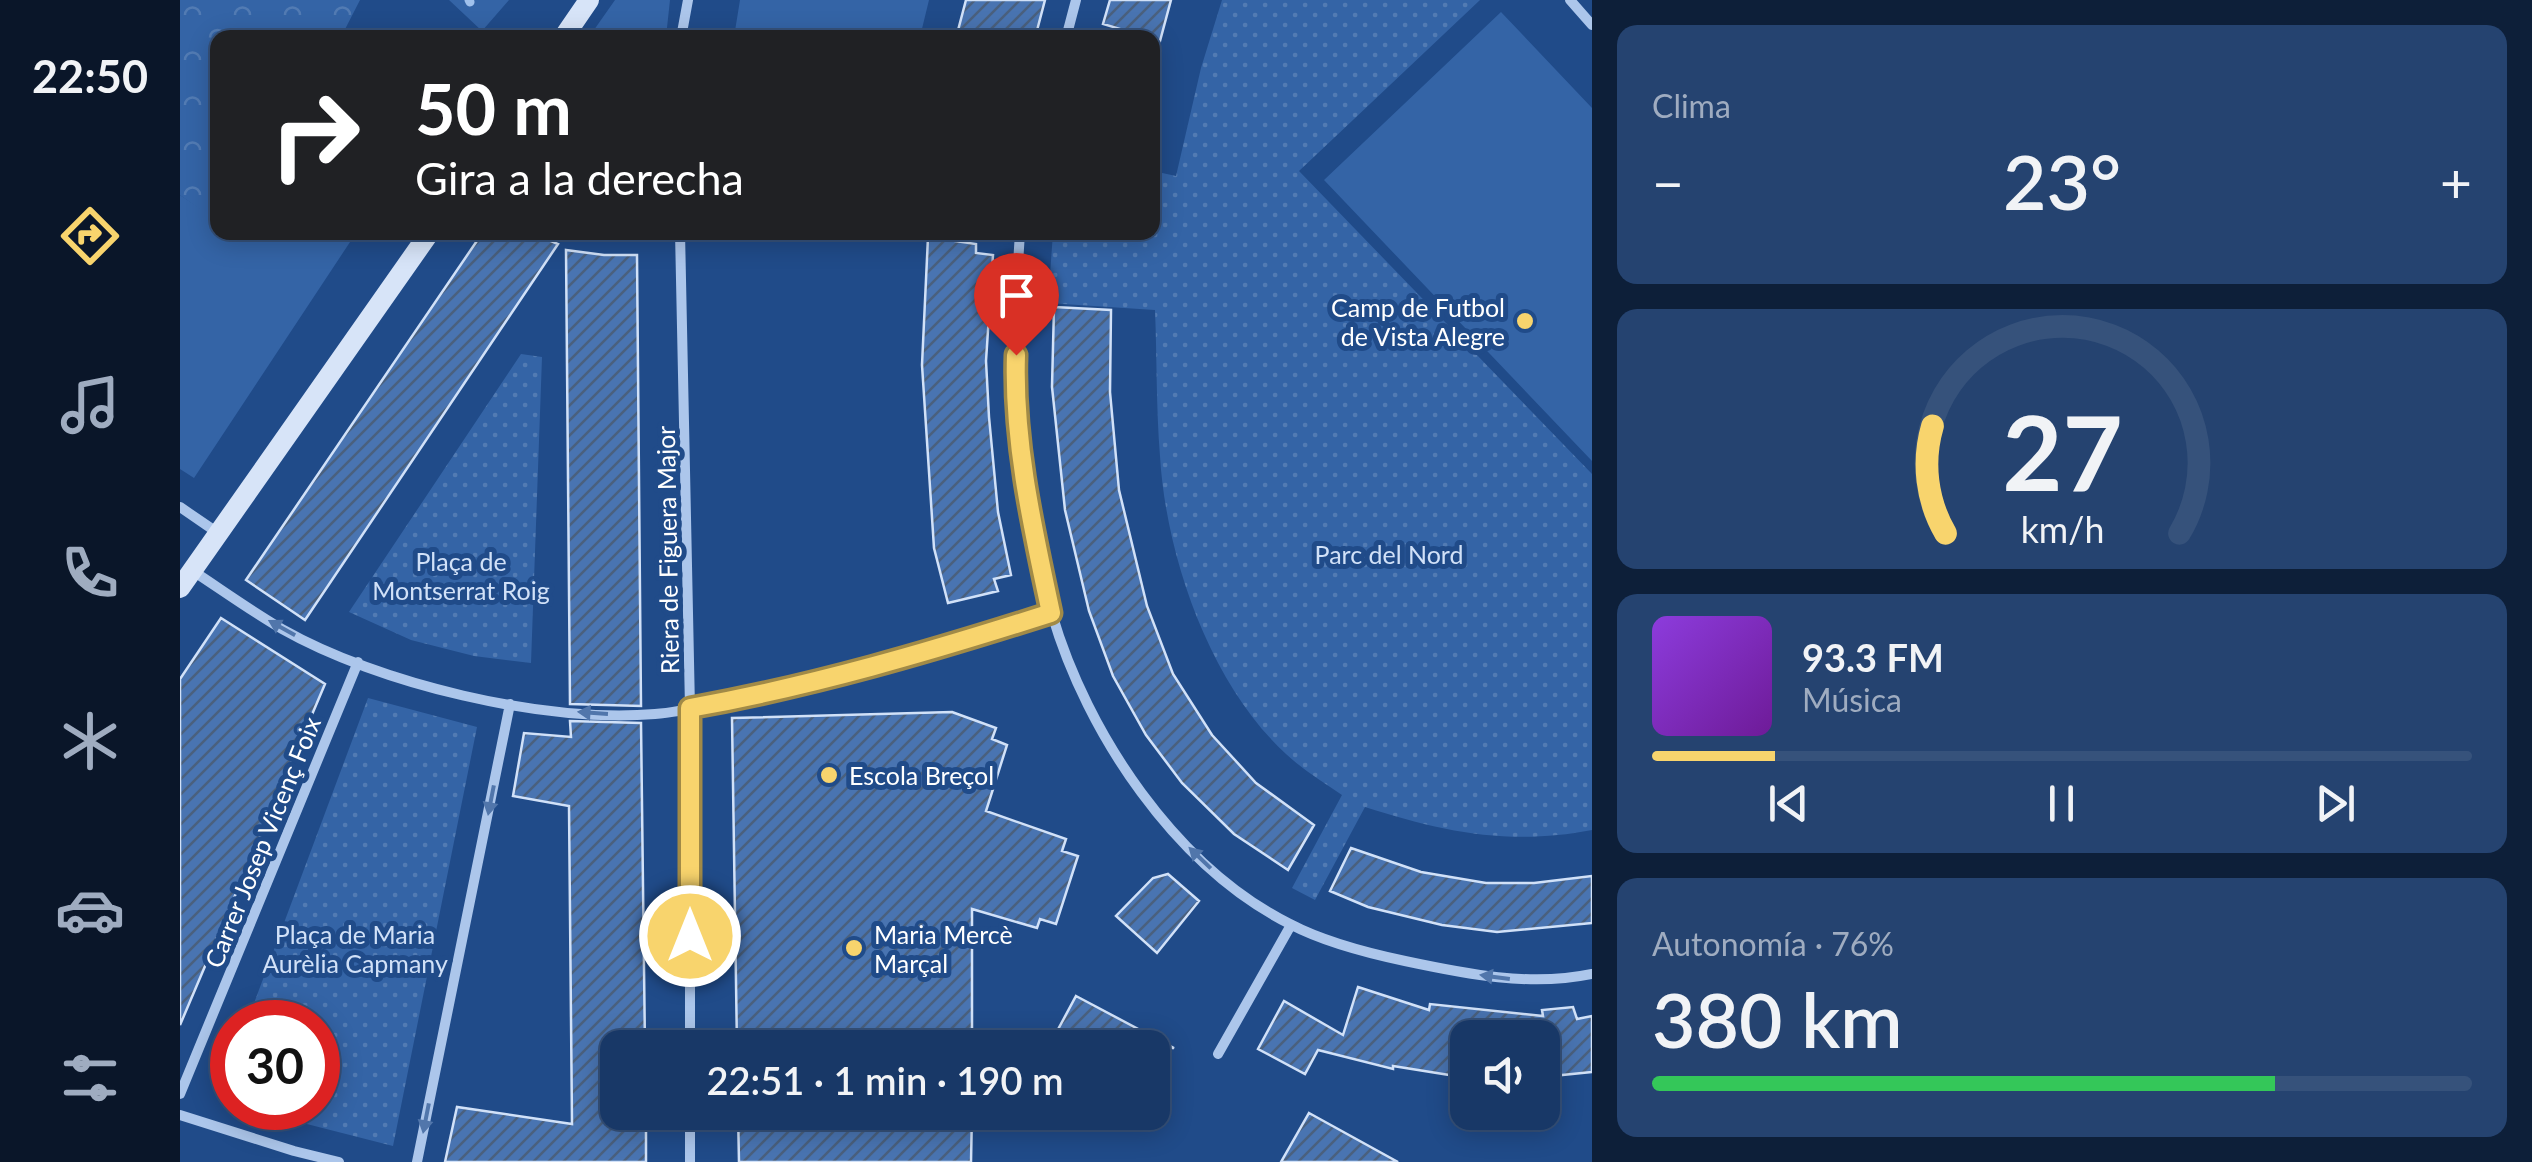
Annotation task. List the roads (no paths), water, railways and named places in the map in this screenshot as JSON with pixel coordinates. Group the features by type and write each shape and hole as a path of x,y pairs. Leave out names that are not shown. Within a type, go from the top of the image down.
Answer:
{"street":[{"path":"568,30 589,0"},
{"path":"683,30 688,0"},
{"path":"1068,30 1076,0"},
{"path":"1576,2 1592,25"},
{"path":"180,588 424,240"},
{"name":"Riera de Figuera Major","path":"680,240 690,708 690,1030"},
{"path":"1020,240 1015,388 1028,506 1051,613 1069,662 1107,740 1154,810 1200,860 1238,892 1291,925 1377,955 1452,971 1514,980 1592,974"},
{"path":"180,507 219,533"},
{"path":"192,570 284,630 358,662 430,686 510,704 623,715 764,695 858,672 1051,613"},
{"name":"Carrer Josep Vicenç Foix","path":"180,1094 358,662"},
{"path":"417,1162 510,704"},
{"path":"1218,1054 1291,925"},
{"path":"180,1115 339,1162"},
{"path":"690,1130 690,1162"}],"place":[{"name":"Camp de Futbol de Vista Alegre","path":"1525,321"},
{"name":"Escola Breçol","path":"829,775"},
{"name":"Maria Mercè Marçal","path":"854,948"}],"park label":[{"name":"Parc del Nord","path":"1389,554"},
{"name":"Plaça de Montserrat Roig","path":"461,576"},
{"name":"Plaça de Maria Aurèlia Capmany","path":"355,948"}]}
